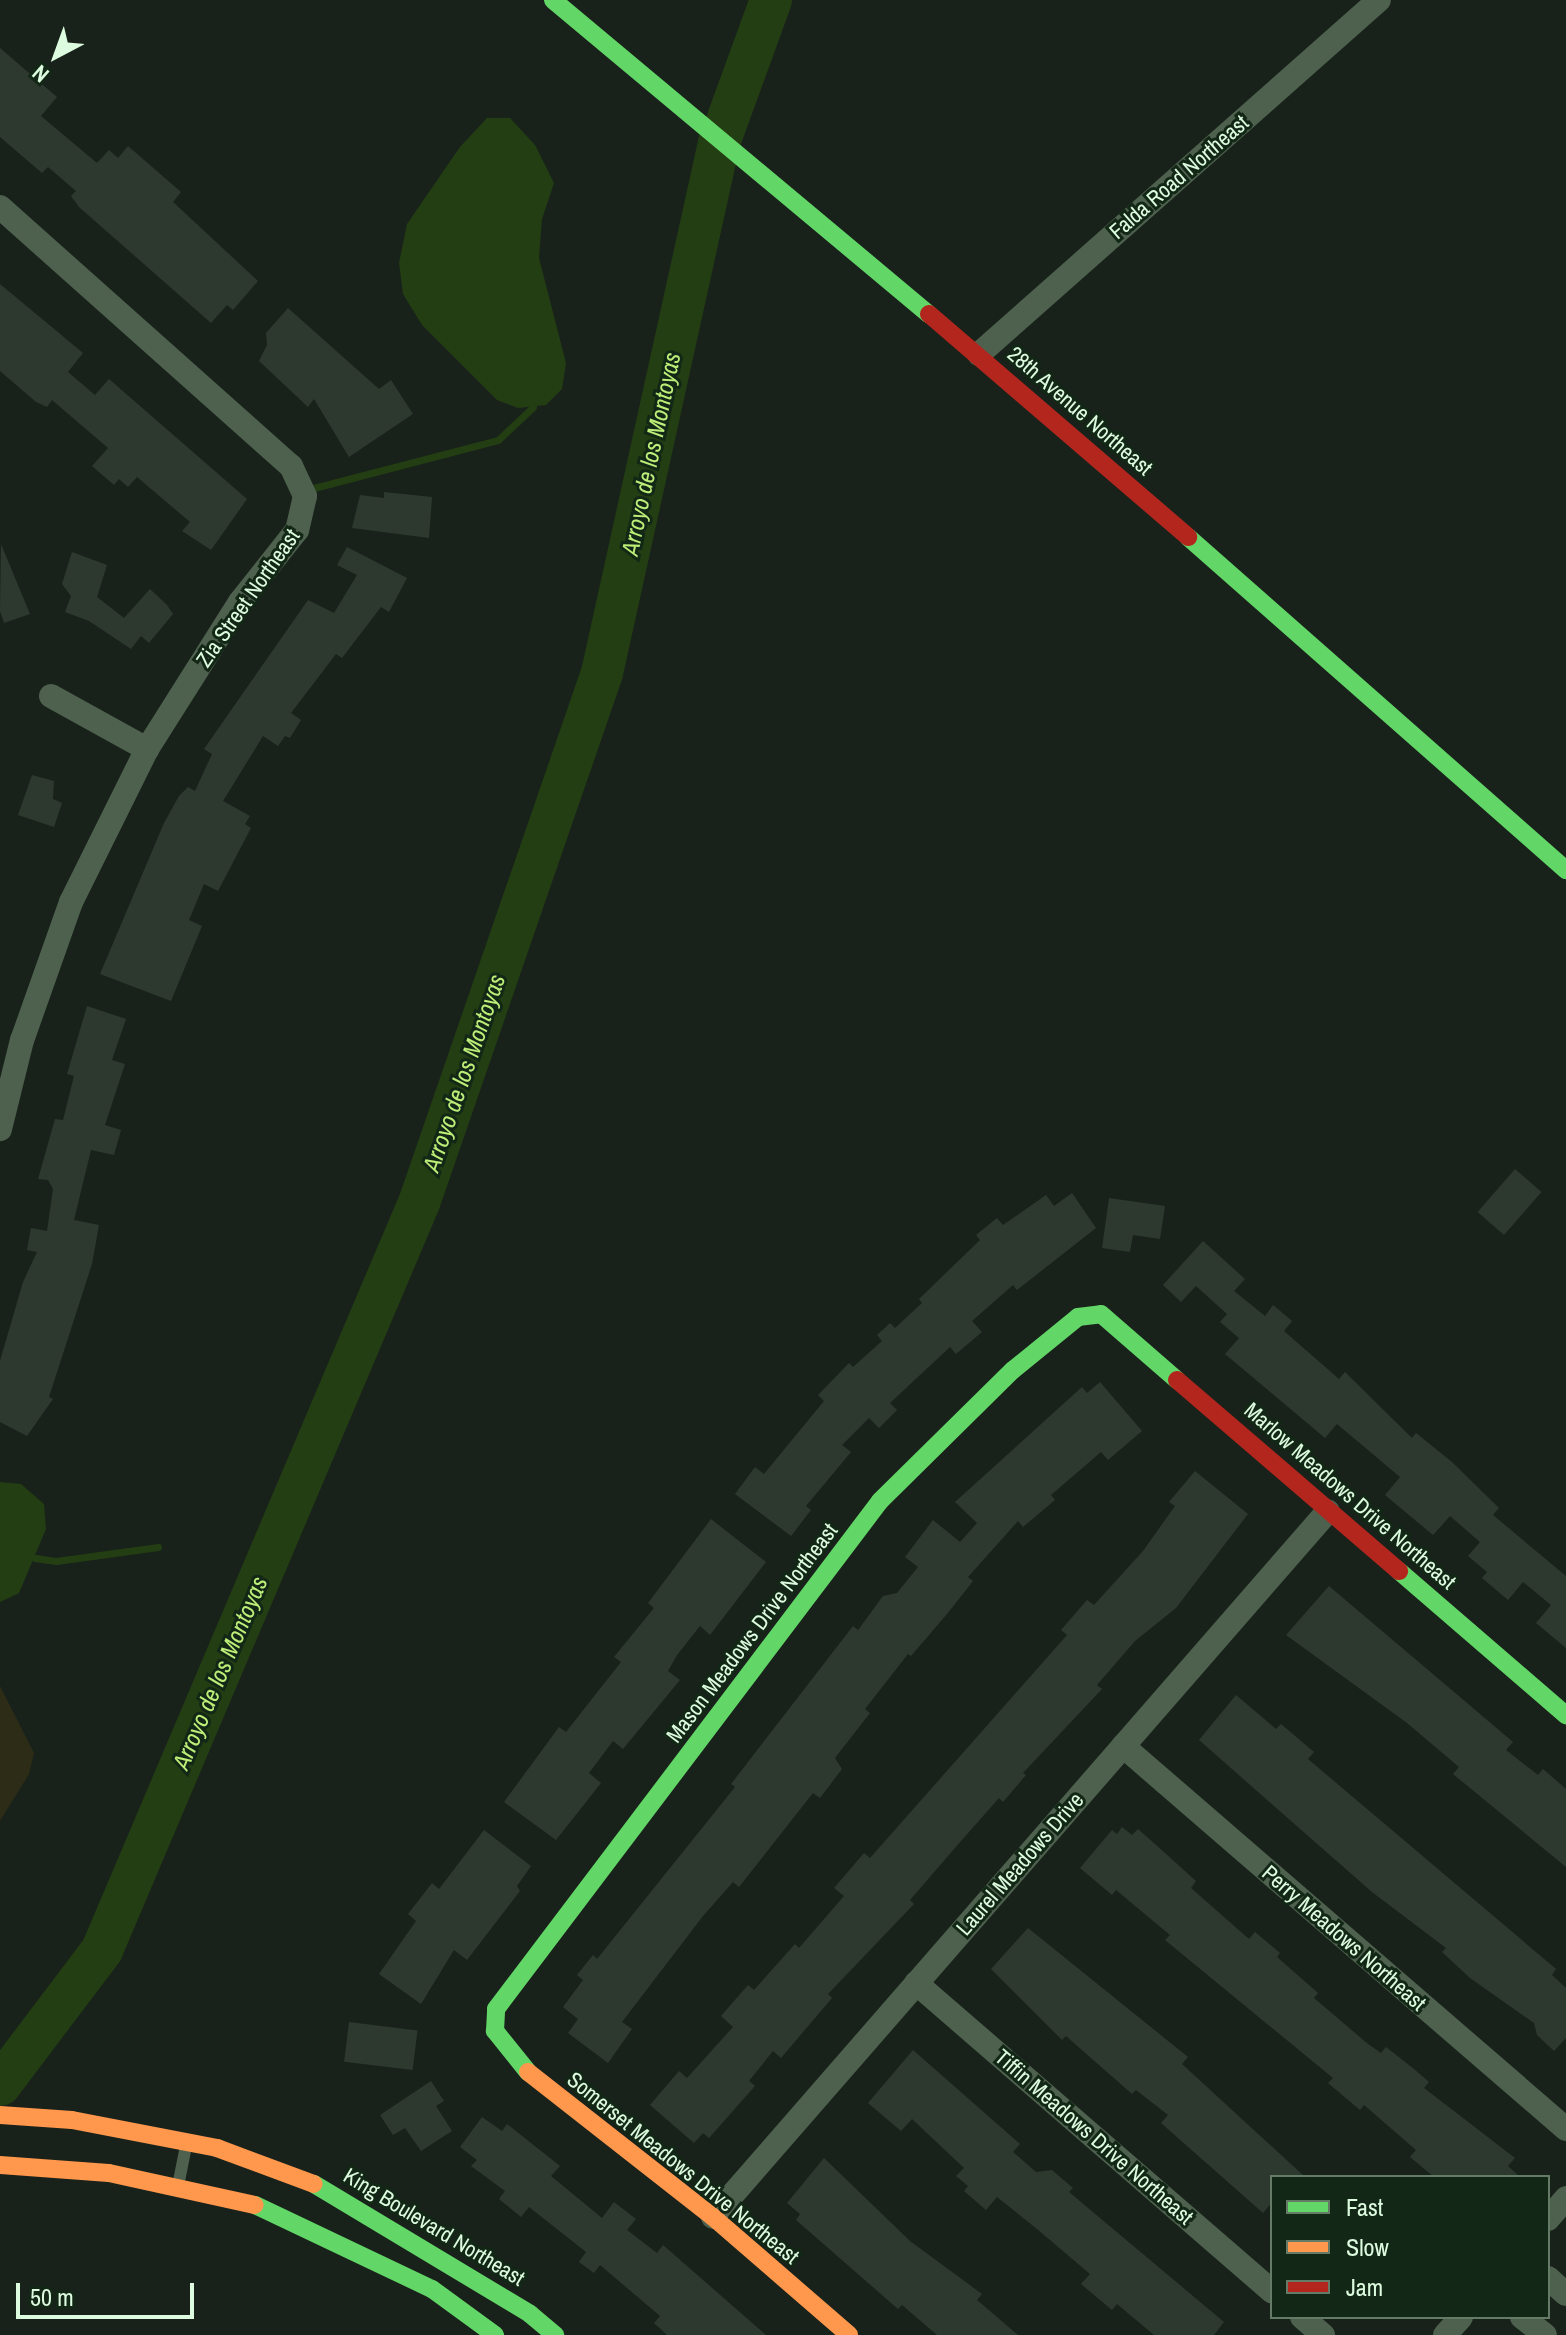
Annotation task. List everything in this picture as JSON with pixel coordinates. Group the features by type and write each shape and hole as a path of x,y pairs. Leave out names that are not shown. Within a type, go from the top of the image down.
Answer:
{"street":[{"name":"28th Avenue Northeast","path":"553,0 719,143 979,354 1566,870"},
{"name":"Falda Road Northeast","path":"979,354 1379,0"},
{"name":"Zia Street Northeast","path":"0,207 301,480 304,511 297,530 240,602 147,749 71,902 11,1036 0,1129"},
{"path":"51,696 147,749"},
{"name":"Marlow Meadows Drive Northeast","path":"1101,1314 1566,1715"},
{"name":"Mason Meadows Drive Northeast","path":"495,2031 496,2009 505,1992 785,1634 880,1501 1013,1370 1078,1317 1101,1314"},
{"name":"Laurel Meadows Drive","path":"713,2217 1328,1511"},
{"name":"Perry Meadows Northeast","path":"1123,1746 1566,2129"},
{"name":"Tiffin Meadows Drive Northeast","path":"916,1983 1270,2289"},
{"name":"Somerset Meadows Drive Northeast","path":"495,2031 509,2054 548,2091 713,2217 849,2335"},
{"name":"King Boulevard Northeast","path":"0,2115 39,2118 217,2148 332,2191 530,2314 555,2335"},
{"path":"5,2165 109,2173 252,2203 337,2240 432,2289 495,2335"},
{"path":"1550,2217 1566,2198"},
{"path":"1550,2280 1566,2294"},
{"path":"1304,2319 1323,2335"},
{"path":"1445,2335 1459,2319"},
{"path":"1525,2319 1545,2335"}],"lane":[{"path":"178,2188 187,2143"}],"shaded area":[{"path":"487,118 510,118 535,145 554,183 542,219 539,258 566,363 562,389 546,405 518,408 497,400 422,325 403,294 399,263 407,224 460,147"},
{"path":"0,1482 21,1484 44,1504 46,1529 19,1593 0,1602"},
{"path":"0,1686 34,1753 29,1774 0,1821"}],"building":[{"path":"0,48 57,97 41,116 97,163 109,150 118,158 128,146 181,192 173,202 258,281 233,310 227,305 211,323 79,207 71,196 76,191 48,167 42,173 0,137"},
{"path":"0,284 83,353 68,372 95,395 109,379 247,499 211,550 182,531 190,522 137,477 128,487 119,479 114,485 92,466 108,448 52,400 47,407 36,402 0,371"},
{"path":"288,308 379,389 391,380 413,414 349,457 314,399 308,407 259,361 267,345 266,333"},
{"path":"384,492 432,497 429,538 352,528 360,495 384,498"},
{"path":"1,544 30,614 4,623 0,611"},
{"path":"347,547 407,578 389,612 381,607 342,658 336,654 291,713 301,720 290,738 285,736 278,746 263,736 223,801 250,816 245,824 251,828 218,891 204,884 189,920 202,926 171,1001 100,974 164,823 179,796 188,787 195,791 212,754 204,749 308,600 334,613 357,575 337,565"},
{"path":"72,552 107,565 97,597 124,618 150,589 167,605 173,614 149,643 141,636 131,649 89,621 65,612 71,596 62,584"},
{"path":"32,775 54,781 53,799 62,803 54,827 18,815"},
{"path":"87,1006 126,1019 112,1060 125,1064 105,1125 121,1130 114,1155 91,1150 74,1220 99,1225 92,1264 49,1397 53,1399 27,1436 0,1422 0,1361 23,1282 37,1252 27,1250 31,1228 47,1231 53,1189 48,1180 38,1179 55,1119 63,1120 74,1076 67,1074"},
{"path":"1515,1169 1541,1192 1504,1235 1478,1212"},
{"path":"1072,1193 1096,1228 1017,1290 1013,1285 972,1321 982,1332 956,1354 950,1347 890,1403 897,1410 879,1428 869,1418 842,1445 851,1452 806,1506 811,1510 791,1536 735,1494 755,1467 764,1474 824,1401 818,1395 849,1363 853,1367 882,1341 877,1335 890,1323 895,1328 922,1303 919,1299 980,1240 976,1235 997,1218 1003,1225 1046,1195 1054,1206"},
{"path":"1109,1198 1165,1206 1160,1239 1133,1235 1130,1252 1102,1248"},
{"path":"1203,1241 1245,1279 1234,1291 1265,1316 1273,1305 1292,1321 1284,1331 1339,1379 1345,1372 1412,1438 1416,1433 1452,1462 1499,1508 1493,1515 1566,1576 1566,1648 1536,1623 1551,1605 1523,1582 1508,1600 1482,1578 1487,1572 1468,1556 1480,1542 1450,1516 1433,1535 1385,1495 1400,1477 1337,1424 1325,1438 1225,1354 1239,1338 1220,1322 1227,1314 1196,1286 1181,1302 1163,1285"},
{"path":"1100,1382 1142,1431 1108,1460 1101,1452 1051,1495 1055,1500 1023,1527 1018,1521 968,1577 973,1581 911,1656 908,1654 865,1709 870,1713 835,1758 842,1769 820,1798 813,1793 739,1887 733,1882 622,2022 632,2029 608,2063 568,2033 578,2019 563,2007 583,1980 577,1975 593,1955 597,1959 735,1787 731,1784 853,1626 858,1630 883,1596 897,1593 918,1567 905,1557 933,1520 960,1542 977,1523 955,1502 1082,1387 1087,1393"},
{"path":"1195,1471 1248,1514 1176,1608 1135,1641 1097,1685 1102,1689 1023,1773 1026,1775 1003,1802 999,1798 961,1841 910,1900 914,1904 828,1994 832,1998 781,2058 773,2051 749,2081 755,2086 709,2138 703,2133 694,2143 650,2105 679,2071 687,2078 733,2027 721,2016 748,1985 754,1990 795,1944 799,1948 844,1896 834,1888 864,1853 870,1858 1067,1635 1061,1630 1087,1600 1094,1605 1143,1551 1175,1506 1169,1502"},
{"path":"711,1519 766,1562 710,1635 700,1626 677,1655 668,1671 680,1680 623,1749 613,1741 589,1773 601,1783 556,1840 504,1802 559,1727 566,1732 621,1662 614,1657 654,1608 648,1603"},
{"path":"1329,1586 1513,1742 1506,1750 1538,1775 1543,1769 1566,1789 1566,1867 1453,1774 1459,1767 1407,1723 1286,1635"},
{"path":"1236,1695 1276,1729 1281,1724 1314,1752 1308,1759 1556,1969 1552,1975 1566,1988 1566,2038 1554,2051 1537,2035 1534,2023 1470,1978 1442,1952 1446,1948 1372,1892 1199,1740"},
{"path":"1122,1827 1132,1835 1138,1829 1196,1881 1191,1888 1249,1939 1255,1932 1280,1953 1277,1957 1318,1993 1314,1998 1368,2044 1381,2053 1386,2047 1414,2069 1429,2082 1424,2088 1515,2158 1508,2166 1518,2175 1432,2175 1410,2157 1416,2150 1364,2105 1360,2110 1328,2083 1333,2078 1165,1940 1170,1935 1116,1890 1112,1895 1080,1868 1112,1830 1117,1834"},
{"path":"484,1830 531,1866 517,1886 520,1891 467,1960 454,1950 421,2004 379,1974 416,1921 408,1914 432,1883 439,1889"},
{"path":"1028,1928 1188,2057 1182,2064 1303,2175 1270,2175 1270,2204 1263,2213 1161,2123 1168,2115 1136,2090 1132,2094 1066,2036 1062,2040 991,1969"},
{"path":"349,2022 417,2030 413,2070 344,2062"},
{"path":"913,2050 1020,2144 1013,2152 1036,2172 1052,2170 1073,2188 1069,2192 1224,2322 1214,2335 1154,2335 1117,2304 1112,2310 1081,2284 1090,2274 1037,2229 997,2197 986,2210 964,2191 968,2186 956,2176 964,2168 912,2119 901,2131 868,2103"},
{"path":"431,2081 444,2101 436,2106 452,2131 421,2151 405,2128 393,2135 380,2115"},
{"path":"482,2117 502,2131 507,2124 560,2166 551,2176 602,2218 614,2202 636,2219 627,2230 657,2253 663,2245 766,2335 667,2335 654,2323 660,2316 600,2265 594,2273 579,2262 586,2252 529,2207 521,2217 499,2199 505,2191 471,2166 477,2160 460,2147"},
{"path":"824,2158 910,2241 982,2294 977,2300 1018,2335 937,2335 902,2305 898,2309 796,2220 800,2214 787,2203"}],"waterway":[{"name":"Arroyo de los Montoyas","path":"0,2085 102,1950 419,1203 602,673 719,143 771,0"},
{"path":"306,490 498,440 533,407"},
{"path":"35,1558 56,1561 158,1547"}],"traffic: fast":[{"path":"553,0 929,314"},
{"path":"1188,537 1566,870"},
{"path":"528,2072 495,2031 496,2009 880,1501 1013,1370 1078,1317 1101,1314 1177,1380"},
{"path":"1399,1571 1566,1715"},
{"path":"314,2184 530,2314 555,2335"},
{"path":"255,2205 432,2289 495,2335"}],"traffic: slow":[{"path":"528,2072 713,2217 849,2335"},
{"path":"0,2115 72,2120 217,2148 314,2184"},
{"path":"0,2165 109,2173 255,2205"}],"traffic: jam":[{"path":"929,314 1188,537"},
{"path":"1177,1380 1399,1571"}]}
